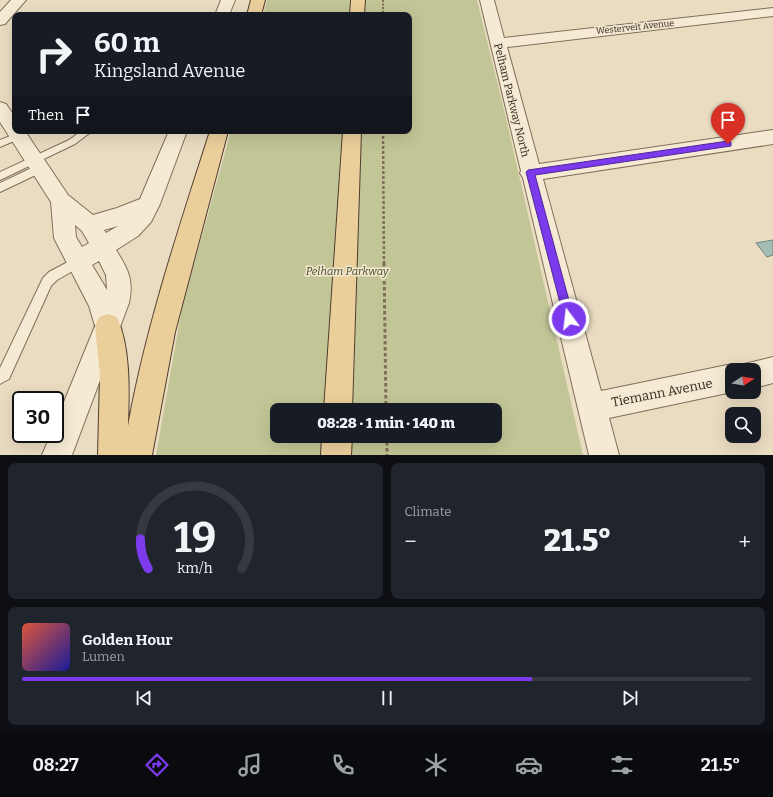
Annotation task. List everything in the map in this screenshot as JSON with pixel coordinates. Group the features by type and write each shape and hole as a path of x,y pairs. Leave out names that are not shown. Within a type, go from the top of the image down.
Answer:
{"main road":[{"path":"255,12 258,0"},
{"path":"357,12 358,0"},
{"path":"137,455 151,374 162,327 218,134"},
{"path":"338,403 352,134"},
{"path":"108,326 114,363 113,455"},
{"path":"336,455 337,443"}],"street":[{"path":"0,21 19,0"},
{"path":"223,12 228,0"},
{"name":"Pelham Parkway North","path":"487,0 604,455"},
{"name":"Westervelt Avenue","path":"498,43 773,12"},
{"path":"0,110 12,126"},
{"path":"17,134 61,202 90,225 118,274 119,284 117,303 57,455"},
{"path":"79,261 137,223 149,204 177,134"},
{"path":"530,172 773,137"},
{"path":"61,202 65,238 79,261 101,304 108,326"},
{"path":"90,225 122,216 149,204"},
{"path":"761,373 773,370"},
{"name":"Tiemann Avenue","path":"592,407 725,379"}],"lane":[{"path":"0,144 13,134"},
{"path":"0,188 83,134"},
{"path":"0,176 37,164"},
{"path":"0,377 4,374 47,282 53,276 79,261"}],"path":[{"path":"383,0 383,12"},
{"path":"383,134 386,403"},
{"path":"387,443 387,455"}],"green space":[{"name":"Pelham Parkway","path":"267,0 477,0 506,118 583,455 156,455 182,308 230,134 412,134 412,12 264,12"}],"water":[{"path":"773,240 773,255 767,257 756,243"}],"route":[{"path":"569,319 530,172 728,144"}]}
